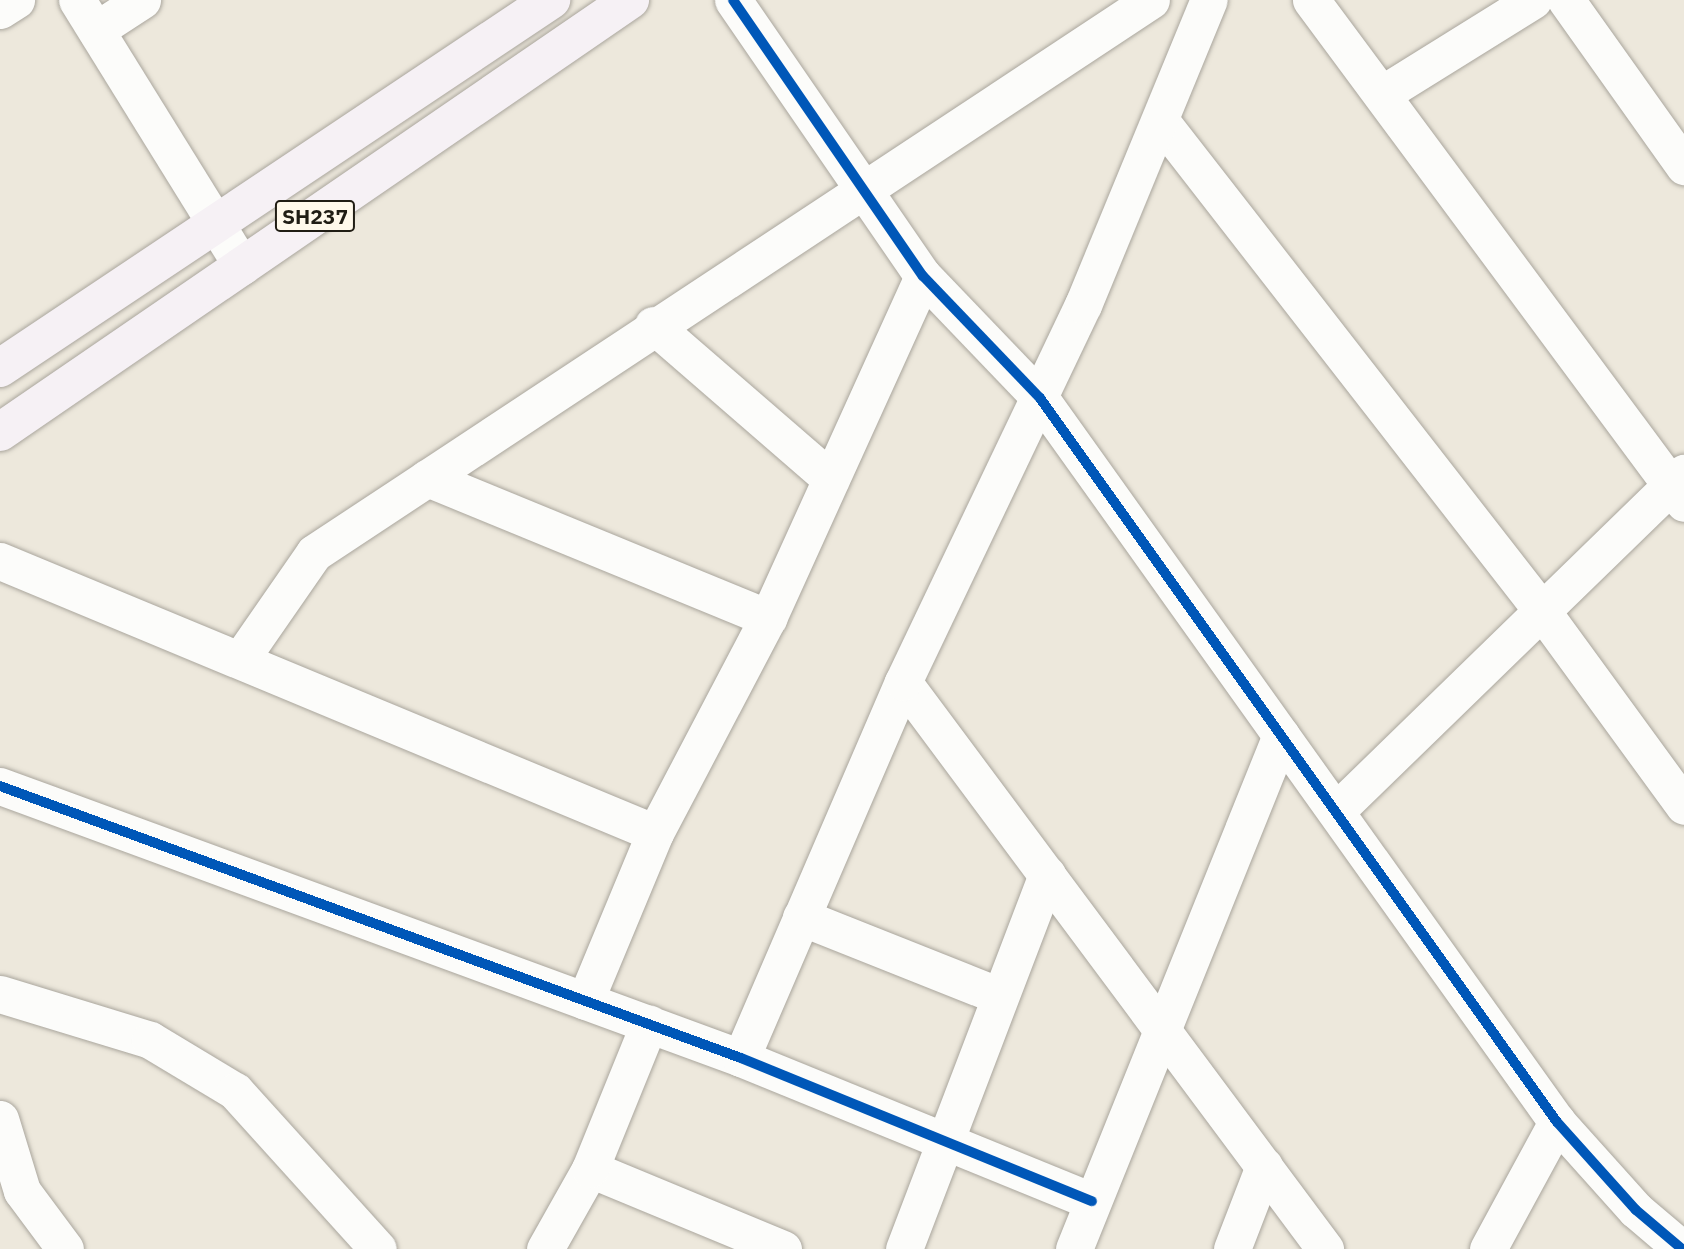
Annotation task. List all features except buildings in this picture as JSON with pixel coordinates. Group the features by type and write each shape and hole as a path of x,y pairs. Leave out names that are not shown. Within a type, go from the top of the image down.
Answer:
{"main road":[{"name":"SH237","path":"0,368 551,0"},
{"name":"SH237","path":"0,432 630,0"}],"street":[{"path":"0,10 16,0"},
{"path":"77,0 242,266"},
{"path":"96,30 142,0"},
{"path":"733,0 923,276 1040,398 1557,1122 1636,1210 1682,1249"},
{"path":"242,657 314,553 861,186 1151,0"},
{"path":"741,1058 903,682 1040,398 1209,0"},
{"path":"1311,0 1679,487 1539,607 1336,811"},
{"path":"1382,94 1533,0"},
{"path":"1566,0 1684,166"},
{"path":"1160,120 1539,607 1684,806"},
{"path":"585,1001 655,833 768,618 923,276"},
{"path":"653,326 831,479"},
{"path":"426,478 768,618"},
{"path":"0,561 242,657 655,833"},
{"path":"903,682 1164,1029 1325,1249"},
{"path":"1074,1249 1281,735"},
{"path":"0,786 741,1058 1092,1201"},
{"path":"904,1249 1047,874"},
{"path":"801,917 1000,996"},
{"path":"0,994 150,1040 235,1090 378,1249"},
{"path":"545,1249 590,1169 649,1024"},
{"path":"0,1119 22,1191 65,1249"},
{"path":"1488,1249 1557,1122"},
{"path":"1232,1249 1264,1166"},
{"path":"590,1169 783,1249"}],"cycle path":[{"path":"733,0 923,276 1040,398 1557,1122 1636,1210 1682,1249"},
{"path":"0,786 741,1058 1092,1201"}]}
